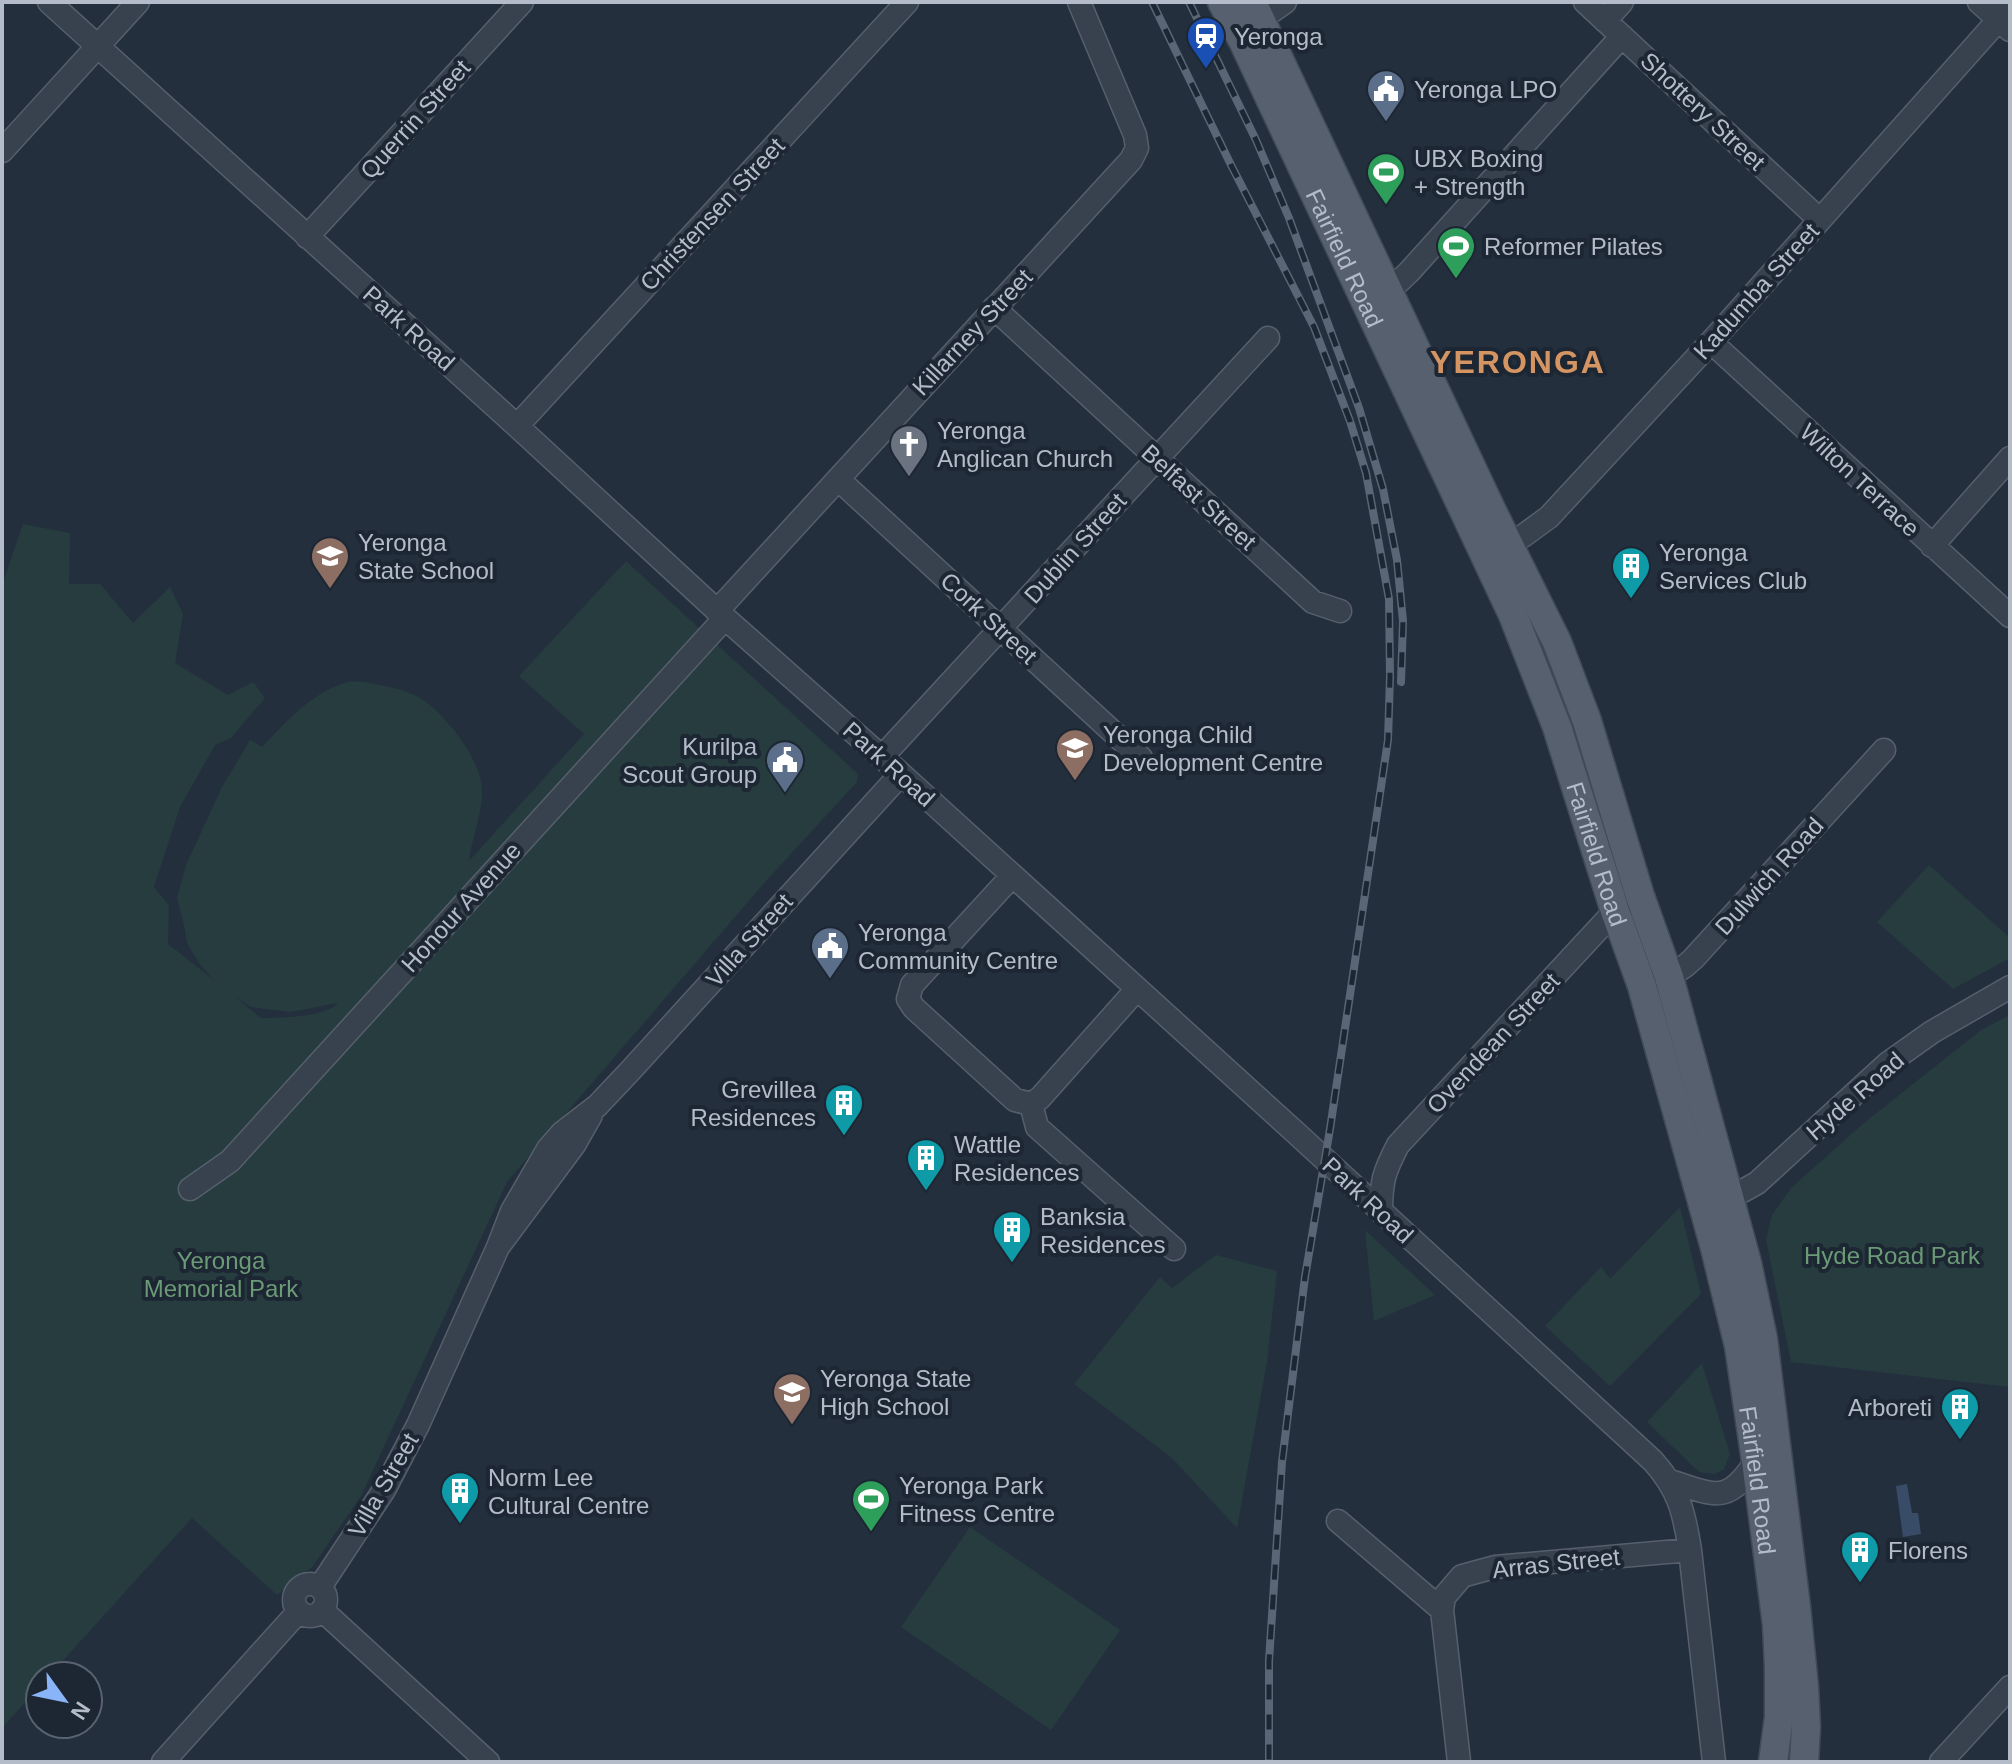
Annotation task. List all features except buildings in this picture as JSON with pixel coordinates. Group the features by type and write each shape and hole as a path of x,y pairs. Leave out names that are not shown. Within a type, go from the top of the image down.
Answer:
{"main road":[{"name":"Fairfield Road","path":"1222,2 1496,549 1557,642 1582,708 1640,896 1669,977 1717,1202 1756,1461 1777,1625 1779,1717 1773,1762"},
{"name":"Fairfield Road","path":"1257,10 1389,291 1496,549 1513,615 1557,727 1615,911 1717,1202 1747,1263 1763,1339 1798,1620 1806,1727 1804,1762"}],"street":[{"name":"Park Road","path":"49,2 1648,1456 1676,1492 1685,1515 1690,1550"},
{"path":"2,151 138,2"},
{"name":"Querrin Street","path":"307,237 522,2"},
{"name":"Christensen Street","path":"517,426 907,2"},
{"name":"Killarney Street","path":"721,614 838,479 1131,160 1137,148 1135,135 1079,2"},
{"path":"1257,10 1285,2"},
{"name":"Shottery Street","path":"1585,2 1820,220"},
{"path":"1389,291 1409,272 1614,28 1622,2"},
{"path":"1979,2 2006,19"},
{"name":"Kadumba Street","path":"1496,549 1549,517 2006,19"},
{"name":"Belfast Street","path":"994,308 1313,602 1340,611"},
{"name":"Dublin Street","path":"882,757 1268,338"},
{"name":"Wilton Terrace","path":"1711,342 2010,616"},
{"path":"1932,546 2010,458"},
{"name":"Cork Street","path":"838,479 1141,758"},
{"name":"Honour Avenue","path":"190,1189 230,1161 721,614"},
{"name":"Dulwich Road","path":"1642,986 1669,977 1686,967 1884,750"},
{"name":"Villa Street","path":"163,1762 314,1603 371,1513 418,1425 498,1247 574,1145 597,1106 901,774"},
{"path":"1012,876 912,985 908,999 914,1008 1015,1100 1031,1104 1040,1098 1137,989"},
{"name":"Ovendean Street","path":"1381,1212 1381,1186 1385,1170 1398,1145 1615,911 1640,896"},
{"name":"Hyde Road","path":"1717,1202 1757,1183 1887,1064 1932,1032 2010,987"},
{"path":"1031,1104 1037,1127 1174,1249"},
{"path":"1670,1481 1709,1494 1723,1493 1739,1485 1756,1461"},
{"path":"1338,1521 1442,1610 1459,1762"},
{"path":"1690,1550 1714,1762"},
{"name":"Arras Street","path":"1442,1610 1444,1597 1462,1576 1495,1567 1690,1550"},
{"path":"314,1603 488,1762"},
{"path":"1941,1762 2010,1687"}],"green space":[{"name":"Yeronga Memorial Park","path":"23,524 70,533 69,584 100,584 133,623 170,587 183,614 175,663 228,695 253,682 265,698 231,738 215,745 180,807 154,887 169,905 168,944 214,980 187,943 177,898 186,865 222,787 250,740 262,747 309,702 347,682 388,687 420,698 442,716 477,767 482,799 469,861 584,734 519,676 626,561 858,774 857,782 766,881 507,1182 361,1496 313,1566 277,1595 192,1518 63,1660 24,1660 24,1704 2,1728 2,585","holes":["235,997 251,1007 291,1012 338,1003 313,1014 261,1018"]},
{"path":"1929,865 2010,938 2010,958 1953,989 1877,922"},
{"name":"Hyde Road Park","path":"2010,1015 2010,1387 1791,1362 1766,1240 1772,1215 1791,1188 1864,1123 1981,1030"},
{"path":"1680,1207 1701,1294 1610,1386 1545,1326 1601,1267 1610,1279"},
{"path":"1365,1230 1435,1295 1374,1321"},
{"path":"1216,1255 1277,1271 1267,1362 1237,1528 1172,1458 1074,1384 1160,1277 1172,1288"},
{"path":"1702,1363 1730,1454 1724,1469 1715,1474 1699,1472 1647,1422"},
{"path":"970,1527 1120,1630 1051,1730 901,1627"}],"water":[{"path":"1907,1484 1912,1513 1918,1513 1921,1534 1903,1537 1896,1486"}],"railway":[{"path":"1152,2 1314,327 1366,473 1389,599 1388,740 1305,1277 1282,1462 1269,1661 1269,1762"},
{"path":"1189,2 1256,140 1289,218 1359,408 1383,489 1397,560 1403,621 1401,682"}],"place":[{"name":"Yeronga","path":"1206,70"},
{"name":"Yeronga LPO","path":"1386,123"},
{"name":"UBX Boxing + Strength","path":"1386,206"},
{"name":"Reformer Pilates","path":"1456,280"},
{"name":"Yeronga Anglican Church","path":"909,478"},
{"name":"Yeronga State School","path":"330,590"},
{"name":"Yeronga Services Club","path":"1631,600"},
{"name":"Yeronga Child Development Centre","path":"1075,782"},
{"name":"Kurilpa Scout Group","path":"785,794"},
{"name":"Yeronga Community Centre","path":"830,980"},
{"name":"Grevillea Residences","path":"844,1137"},
{"name":"Wattle Residences","path":"926,1192"},
{"name":"Banksia Residences","path":"1012,1264"},
{"name":"Yeronga State High School","path":"792,1426"},
{"name":"Arboreti","path":"1960,1441"},
{"name":"Norm Lee Cultural Centre","path":"460,1525"},
{"name":"Yeronga Park Fitness Centre","path":"871,1533"},
{"name":"Florens","path":"1860,1584"}],"district":[{"name":"YERONGA","path":"1518,362"}]}
